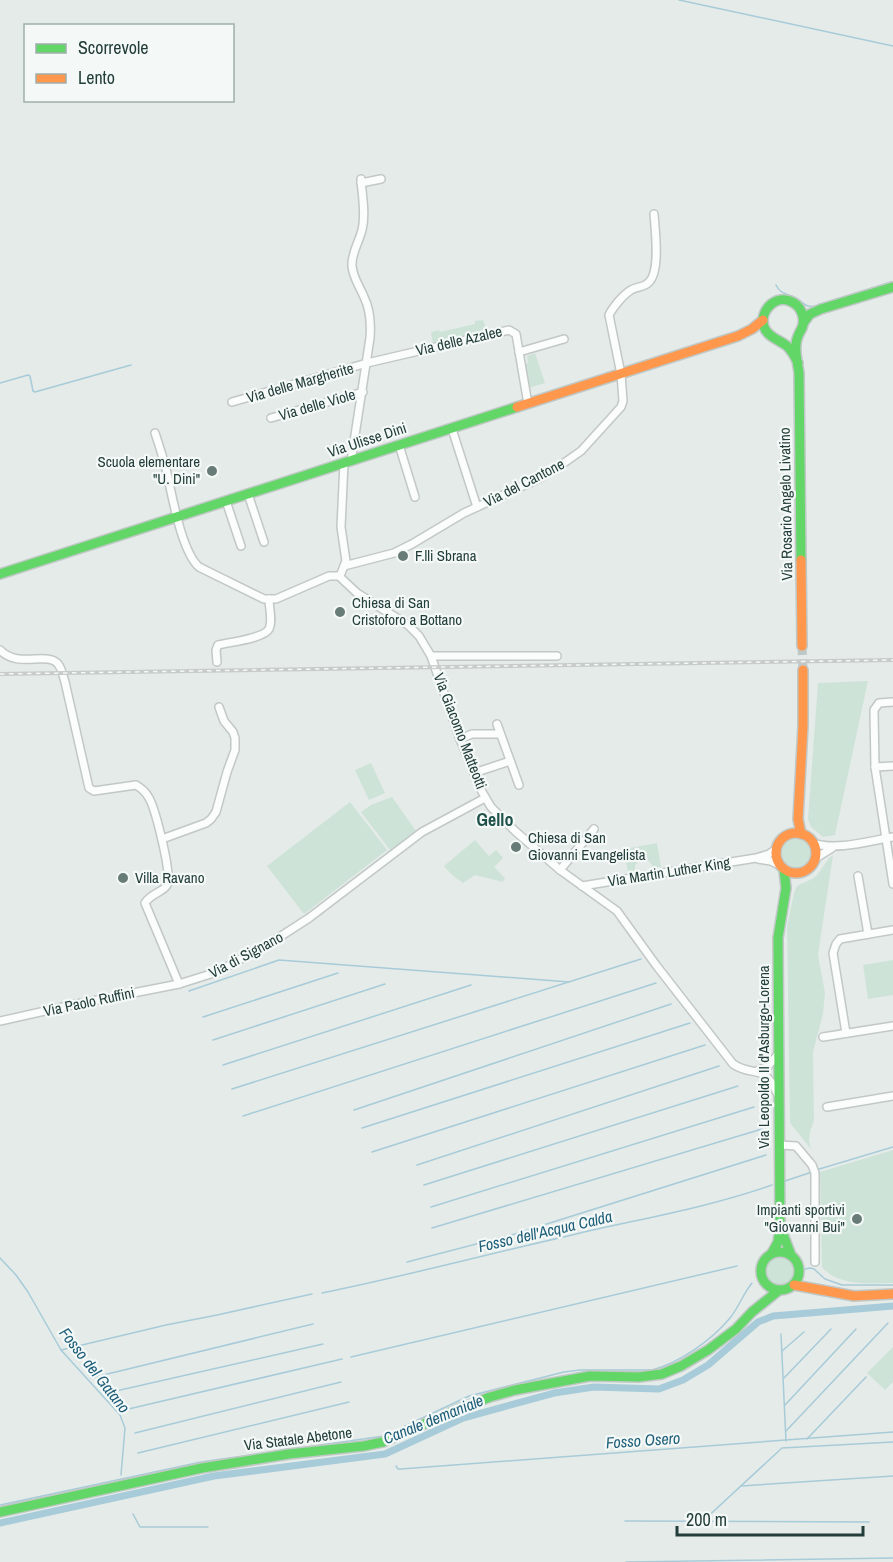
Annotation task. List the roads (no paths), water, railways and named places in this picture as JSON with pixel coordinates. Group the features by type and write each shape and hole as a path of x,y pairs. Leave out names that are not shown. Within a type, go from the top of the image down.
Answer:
{"street":[{"path":"155,433 180,528 192,559 199,567 264,599 276,599 329,576 340,576 346,556 341,527 348,462 363,392 371,327 366,300 354,277 352,264 364,220 361,181 381,179"},
{"name":"Via del Cantone","path":"344,566 399,550 477,507 561,465 581,451 621,407 623,401 621,374 609,315 630,291 648,284 651,280 657,254 654,214"},
{"path":"779,340 791,339 800,333 810,314 820,309 893,287"},
{"path":"767,333 763,324 765,311 774,302 786,300 808,310 820,309"},
{"path":"798,306 802,311 804,322"},
{"path":"743,334 763,320"},
{"name":"Via delle Azalee","path":"367,363 509,330 516,334 528,404"},
{"path":"743,334 767,333 792,352 798,363"},
{"name":"Via Rosario Angelo Livatino","path":"800,333 796,340 800,393 802,646"},
{"name":"Via Ulisse Dini","path":"0,574 743,334"},
{"path":"519,352 564,339"},
{"name":"Via delle Margherite","path":"232,402 367,363"},
{"name":"Via delle Viole","path":"271,418 363,392"},
{"path":"452,429 477,507"},
{"path":"399,445 415,497"},
{"path":"248,494 264,542"},
{"path":"226,501 241,546"},
{"name":"Via Giacomo Matteotti","path":"340,576 357,593 408,625 419,636 431,656 460,739 491,807 560,870 617,911 733,1064 742,1069 756,1071 769,1078 779,1096"},
{"path":"217,662 218,645 260,635 267,631 270,625 269,599"},
{"path":"0,650 10,658 50,659 56,662 65,682 89,788 94,791 136,785 151,800 169,872 168,884 145,903 179,984"},
{"path":"431,656 557,656"},
{"path":"801,834 798,819 803,726 803,670"},
{"path":"893,702 879,703 874,710 875,767 889,838 893,884"},
{"path":"162,839 206,823 216,812 235,750 233,732 224,721 219,707"},
{"path":"497,724 519,785"},
{"path":"460,739 472,734 500,734"},
{"path":"474,773 510,761"},
{"path":"875,767 893,766"},
{"name":"Via di Signano","path":"179,984 217,972 275,940 317,912 422,832 485,798"},
{"path":"756,858 776,849 798,819"},
{"path":"560,870 594,829"},
{"path":"789,834 801,834 813,843 822,846 889,838"},
{"path":"813,843 816,858"},
{"path":"786,888 798,874 809,869 816,858 837,846"},
{"path":"776,849 776,857 781,867"},
{"path":"756,858 771,861 788,872 798,874"},
{"name":"Via Martin Luther King","path":"582,886 756,858"},
{"name":"Via Leopoldo II d'Asburgo-Lorena","path":"780,1227 778,938 786,888 781,867"},
{"path":"858,876 868,934"},
{"path":"846,1034 833,953 836,944 840,939 893,930"},
{"name":"Via Paolo Ruffini","path":"0,1021 179,984"},
{"path":"823,1037 893,1026"},
{"path":"756,1071 768,1066 778,1053"},
{"path":"827,1107 893,1096"},
{"path":"780,1145 796,1146 814,1170 815,1262"},
{"path":"780,1227 791,1255 798,1263 800,1272 794,1285 778,1291 764,1282 761,1274 765,1259 772,1253 778,1242 780,1227"},
{"path":"772,1253 782,1252 791,1255"},
{"path":"800,1272 826,1290"},
{"name":"Via Statale Abetone","path":"753,1312 764,1282"},
{"path":"794,1285 854,1296 893,1294"},
{"name":"Via Statale Abetone","path":"0,1512 202,1468 383,1442 461,1408 515,1390 590,1376 639,1377 662,1374 708,1350 736,1329 778,1291"}],"waterway":[{"path":"679,0 893,46"},
{"path":"831,301 891,282"},
{"path":"776,285 782,292 806,305 818,306"},
{"path":"0,383 28,375 35,392 131,365"},
{"path":"232,1089 641,959"},
{"path":"189,991 279,960 569,982"},
{"path":"203,1017 338,973"},
{"path":"243,1116 656,983"},
{"path":"213,1040 385,984"},
{"path":"223,1065 471,985"},
{"path":"354,1110 671,1004"},
{"path":"362,1128 690,1023"},
{"path":"372,1152 705,1045"},
{"path":"417,1165 719,1066"},
{"path":"424,1185 738,1086"},
{"path":"431,1207 754,1107"},
{"path":"432,1228 762,1129"},
{"name":"Fosso dell'Acqua Calda","path":"816,1170 893,1147"},
{"path":"407,1262 515,1234 766,1155"},
{"name":"Fosso dell'Acqua Calda","path":"785,1181 812,1172"},
{"name":"Fosso dell'Acqua Calda","path":"322,1293 698,1207 772,1185"},
{"name":"Fosso del Gatano","path":"0,1258 28,1292 61,1350 120,1415 125,1428 121,1475"},
{"path":"351,1357 737,1266"},
{"path":"805,1269 814,1269 825,1279 842,1285 893,1285"},
{"path":"0,1505 201,1462 384,1436 469,1396 564,1372 652,1370 684,1356 714,1334 733,1314 752,1283"},
{"name":"Fosso dell'Acqua Calda","path":"61,1350 312,1294"},
{"name":"Canale demaniale","path":"0,1523 214,1476 385,1454 463,1418 554,1393 594,1387 659,1389 683,1380 708,1365 758,1322 773,1316 893,1306"},
{"path":"786,1431 888,1323"},
{"path":"91,1378 313,1324"},
{"path":"784,1378 831,1329"},
{"path":"785,1405 856,1329"},
{"path":"782,1351 804,1332"},
{"path":"781,1334 786,1441"},
{"path":"107,1393 323,1344"},
{"path":"120,1411 342,1359"},
{"path":"807,1439 866,1377"},
{"path":"135,1433 341,1382"},
{"path":"138,1453 349,1402"},
{"name":"Fosso Osero","path":"396,1466 401,1469 893,1432"},
{"path":"703,1521 782,1448 893,1442"},
{"path":"741,1486 893,1476"},
{"path":"133,1514 140,1527 208,1527"},
{"path":"625,1521 869,1522"},
{"path":"626,1562 893,1558"}],"tunnel":[{"path":"802,646 803,670"}],"railway":[{"path":"0,674 893,660"}],"place":[{"name":"Scuola elementare \"U. Dini\"","path":"212,471"},
{"name":"F.lli Sbrana","path":"403,556"},
{"name":"Chiesa di San Cristoforo a Bottano","path":"340,612"},
{"name":"Chiesa di San Giovanni Evangelista","path":"516,847"},
{"name":"Villa Ravano","path":"123,878"},
{"name":"Impianti sportivi \"Giovanni Bui\"","path":"857,1219"}],"district":[{"name":"Gello","path":"495,820"}]}
